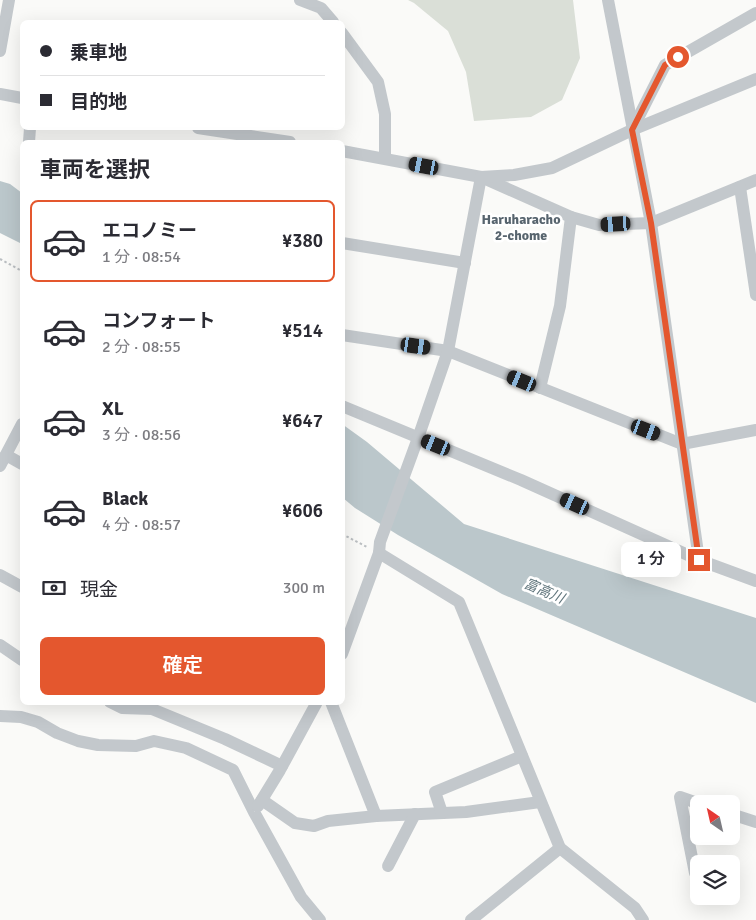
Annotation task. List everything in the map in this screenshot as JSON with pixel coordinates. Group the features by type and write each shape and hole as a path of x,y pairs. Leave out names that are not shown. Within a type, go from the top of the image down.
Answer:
{"street":[{"path":"0,51 9,0"},
{"path":"300,0 320,8 332,20"},
{"path":"608,0 651,223 699,560"},
{"path":"632,130 665,65 756,13"},
{"path":"345,37 378,82 384,114 385,158"},
{"path":"481,177 514,175 552,168 632,130 756,79"},
{"path":"0,94 20,98"},
{"path":"208,130 256,140"},
{"path":"345,151 481,177 571,217 599,225 651,223 756,180"},
{"path":"345,646 448,351 481,177"},
{"path":"740,187 756,295"},
{"path":"540,388 560,306 571,217"},
{"path":"345,243 465,263"},
{"path":"345,335 448,351 682,444 756,430"},
{"path":"345,408 416,444 521,480 699,560 756,581"},
{"path":"20,428 3,461 20,464"},
{"path":"380,547 459,602 560,848 635,908 643,920"},
{"path":"0,574 20,586"},
{"path":"0,645 20,659"},
{"path":"116,705 122,708 152,709 225,739 282,766"},
{"path":"254,812 315,705"},
{"path":"333,705 376,816"},
{"path":"0,716 21,717 38,722 78,741 98,745 136,746 154,741 186,748 233,770 301,897 320,920"},
{"path":"442,813 435,792 522,756"},
{"path":"690,800 680,797 691,855"},
{"path":"262,800 295,823 314,826 328,821 376,816 466,812 540,802"},
{"path":"388,866 415,814"},
{"path":"740,817 756,822"},
{"path":"471,920 560,848"}],"path":[{"path":"0,259 20,270"},
{"path":"345,535 380,547"}],"shaded area":[{"path":"408,0 573,0 580,58 562,100 531,117 474,121 466,72 448,31"}],"water":[{"path":"0,181 10,184 20,192 20,243 0,233"},
{"name":"富高川","path":"345,426 367,442 464,524 756,618 756,703 502,594 398,535 345,500"}],"district":[{"name":"Haruharacho 2-chome","path":"521,227"}],"route":[{"path":"678,57 665,65 632,130 651,223 699,560"}]}
